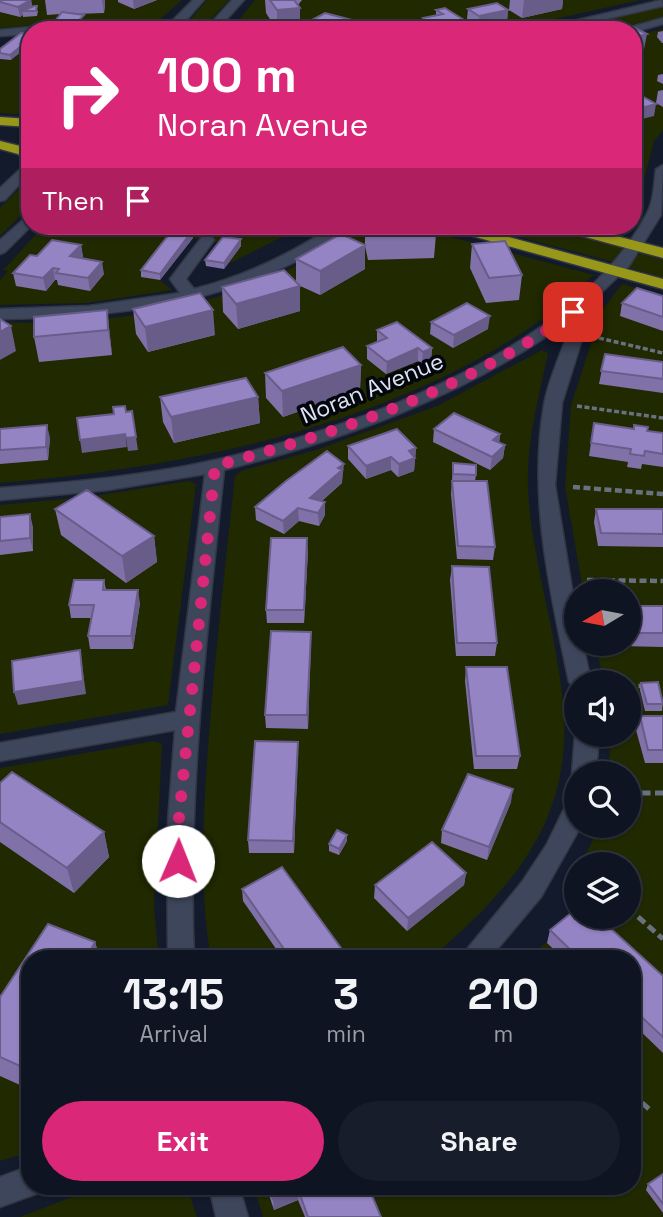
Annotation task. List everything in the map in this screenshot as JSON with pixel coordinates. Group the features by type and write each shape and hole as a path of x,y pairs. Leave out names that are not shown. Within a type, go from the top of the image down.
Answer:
{"highway":[{"path":"0,121 21,122"},
{"path":"0,145 21,155"},
{"path":"486,235 663,284"},
{"path":"597,235 663,253"}],"street":[{"path":"178,21 199,0"},
{"path":"219,21 238,0"},
{"path":"582,21 663,3"},
{"path":"642,26 663,21"},
{"path":"0,47 14,36 16,30"},
{"path":"0,33 21,30"},
{"path":"0,197 21,167"},
{"name":"Noran Avenue","path":"0,494 120,481 215,466 298,443 376,417 453,384 528,344 573,312 616,269 637,245 656,213 663,169"},
{"path":"0,249 21,227"},
{"path":"0,314 92,310 189,294 242,280 287,262 329,235"},
{"path":"189,294 178,279 207,240"},
{"path":"573,312 576,333 553,403 546,485 558,580 577,670"},
{"path":"181,950 179,818 215,466"},
{"path":"0,752 189,719"},
{"path":"480,950 522,905 564,838"},
{"path":"0,1192 21,1184"},
{"path":"226,1195 232,1217"}],"path":[{"path":"576,333 663,353"},
{"path":"553,403 663,418"},
{"path":"546,485 663,494"},
{"path":"558,580 663,581"},
{"path":"641,686 651,686"},
{"path":"641,793 663,793"},
{"path":"641,920 663,939"},
{"path":"641,1102 649,1109"}],"green space":[{"path":"0,0 182,0 158,21 21,21 21,26 0,28"},
{"path":"207,0 229,0 210,21 189,21"},
{"path":"255,0 640,0 546,21 238,21"},
{"path":"663,6 663,17 642,22 597,21"},
{"path":"663,29 663,130 654,141 642,188 642,34"},
{"path":"21,52 21,114 0,113 0,59 11,60"},
{"path":"21,189 21,215 0,236 0,208"},
{"path":"36,235 174,235 142,276 160,280 172,290 87,303 0,305 0,280 8,271 3,270"},
{"path":"174,235 286,235 228,264 240,246"},
{"path":"346,235 444,235 594,275 537,323 468,364 406,394 341,418 206,454 137,467 0,483 0,322 94,320 188,305 235,292 279,274 321,252"},
{"path":"512,235 575,235 625,248 613,262"},
{"path":"640,253 663,260 663,278 628,267"},
{"path":"622,284 663,296 663,1217 263,1217 256,1195 641,1195 641,950 537,950 564,928 641,929 641,852 587,852 594,838 641,838 641,761 609,761 610,747 641,747 641,670 601,670 598,656 641,656 641,579 581,579 565,486 571,405 602,310"},
{"path":"542,350 548,353 531,437 528,489 534,543 556,650 563,704 564,745 559,783 548,817 532,848 511,878 487,906 440,950 210,950 203,880 205,799 214,679 235,476 241,471 316,450 437,406"},
{"path":"188,481 196,484 168,705 0,734 0,505 88,497"},
{"path":"154,741 162,744 154,908 158,950 21,950 21,1155 0,1161 0,768"},
{"path":"77,1195 190,1195 197,1217 20,1217"}],"building":[{"path":"0,0 31,0 18,7"},
{"path":"270,0 294,0 300,8 277,10"},
{"path":"497,3 508,10 479,16 468,9"},
{"path":"37,6 36,11 22,11"},
{"path":"445,8 464,20 427,21 423,18 443,14 436,10"},
{"path":"62,12 84,15 78,21 55,21"},
{"path":"325,13 356,21 310,21"},
{"path":"21,33 21,46 10,55 0,53 0,49"},
{"path":"642,96 656,104 642,108"},
{"path":"168,235 189,235 160,274 141,270"},
{"path":"339,235 365,245 320,271 296,259"},
{"path":"223,237 241,239 224,263 205,260"},
{"path":"52,240 81,245 70,256 102,262 88,278 56,273 59,269 53,268 43,278 13,273 30,255 37,256"},
{"path":"505,241 522,275 489,278 472,244"},
{"path":"284,270 300,286 236,304 222,287"},
{"path":"637,288 663,296 663,317 622,303"},
{"path":"200,293 213,310 145,327 133,309"},
{"path":"467,303 490,316 454,335 431,322"},
{"path":"107,310 108,330 34,337 34,317"},
{"path":"0,319 11,326 0,332"},
{"path":"397,322 432,348 423,352 418,348 387,362 367,346 387,338 377,330"},
{"path":"343,347 361,365 282,391 265,373"},
{"path":"605,354 663,362 663,379 601,371"},
{"path":"246,378 258,397 171,417 160,397"},
{"path":"125,406 126,412 132,411 136,437 126,438 125,434 80,440 77,418 114,414 113,407"},
{"path":"454,413 500,434 493,440 505,445 492,457 434,429"},
{"path":"594,423 634,429 634,425 648,427 647,431 663,433 663,454 645,451 644,456 630,454 631,449 591,443"},
{"path":"47,425 46,447 0,450 0,429"},
{"path":"397,429 416,448 409,451 415,458 399,464 391,457 366,466 348,446"},
{"path":"327,451 344,464 338,468 342,470 310,498 325,502 318,513 298,508 283,521 255,507 286,481"},
{"path":"453,463 476,465 476,475 453,474"},
{"path":"452,481 487,481 495,547 458,546"},
{"path":"87,490 154,536 122,556 55,509"},
{"path":"596,509 663,509 663,534 601,533"},
{"path":"30,514 30,538 0,541 0,517"},
{"path":"271,538 307,538 304,610 266,610"},
{"path":"452,566 489,567 497,643 457,643"},
{"path":"74,580 104,580 103,590 138,590 131,636 88,636 94,605 69,605"},
{"path":"641,606 663,606 663,633 641,633"},
{"path":"271,631 311,632 307,715 265,715"},
{"path":"80,650 83,681 14,692 12,661"},
{"path":"466,667 507,667 520,756 476,756"},
{"path":"658,682 663,704 647,704 641,683"},
{"path":"641,716 663,716 663,750 648,750"},
{"path":"255,741 298,742 293,841 248,840"},
{"path":"12,772 104,832 67,868 0,822 0,783"},
{"path":"468,774 513,789 489,847 442,830"},
{"path":"337,830 347,835 339,849 329,844"},
{"path":"432,842 466,873 408,918 375,885"},
{"path":"282,867 342,950 285,950 242,889"},
{"path":"564,919 564,929 611,929 634,950 571,950 550,930"},
{"path":"48,924 95,942 91,950 31,950"},
{"path":"641,956 663,976 663,1037 641,1016"},
{"path":"21,965 20,1066 0,1057 0,997"},
{"path":"663,1174 663,1204 648,1184"},
{"path":"300,1195 372,1195 381,1217 308,1217"}],"route":[{"path":"178,861 179,818 215,466 298,443 376,417 453,384 528,344 573,312"}]}
